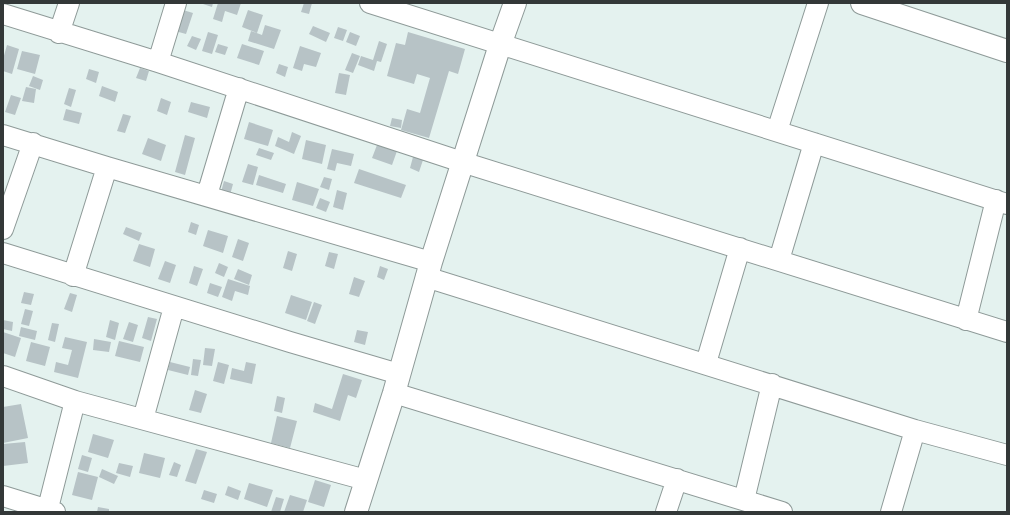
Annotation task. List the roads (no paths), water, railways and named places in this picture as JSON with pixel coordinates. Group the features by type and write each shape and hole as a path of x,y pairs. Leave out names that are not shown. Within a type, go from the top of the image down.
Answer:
{"street":[{"path":"59,32 69,3"},
{"path":"158,62 176,3"},
{"path":"370,3 1002,202 966,320"},
{"path":"360,511 366,480 397,383 428,269 500,45 515,3"},
{"path":"777,131 818,3"},
{"path":"862,3 1007,51"},
{"path":"3,14 239,88 462,162 1007,332"},
{"path":"207,196 239,88"},
{"path":"3,134 107,167 207,196 706,363 915,430 1007,455"},
{"path":"3,229 32,143"},
{"path":"779,260 814,143"},
{"path":"74,276 107,167"},
{"path":"706,363 740,248"},
{"path":"3,253 174,307 677,479 782,512"},
{"path":"143,419 174,307"},
{"path":"3,376 75,400 366,480"},
{"path":"744,500 772,384"},
{"path":"3,496 50,511 75,400"},
{"path":"890,512 915,430"},
{"path":"666,512 677,479"}]}
